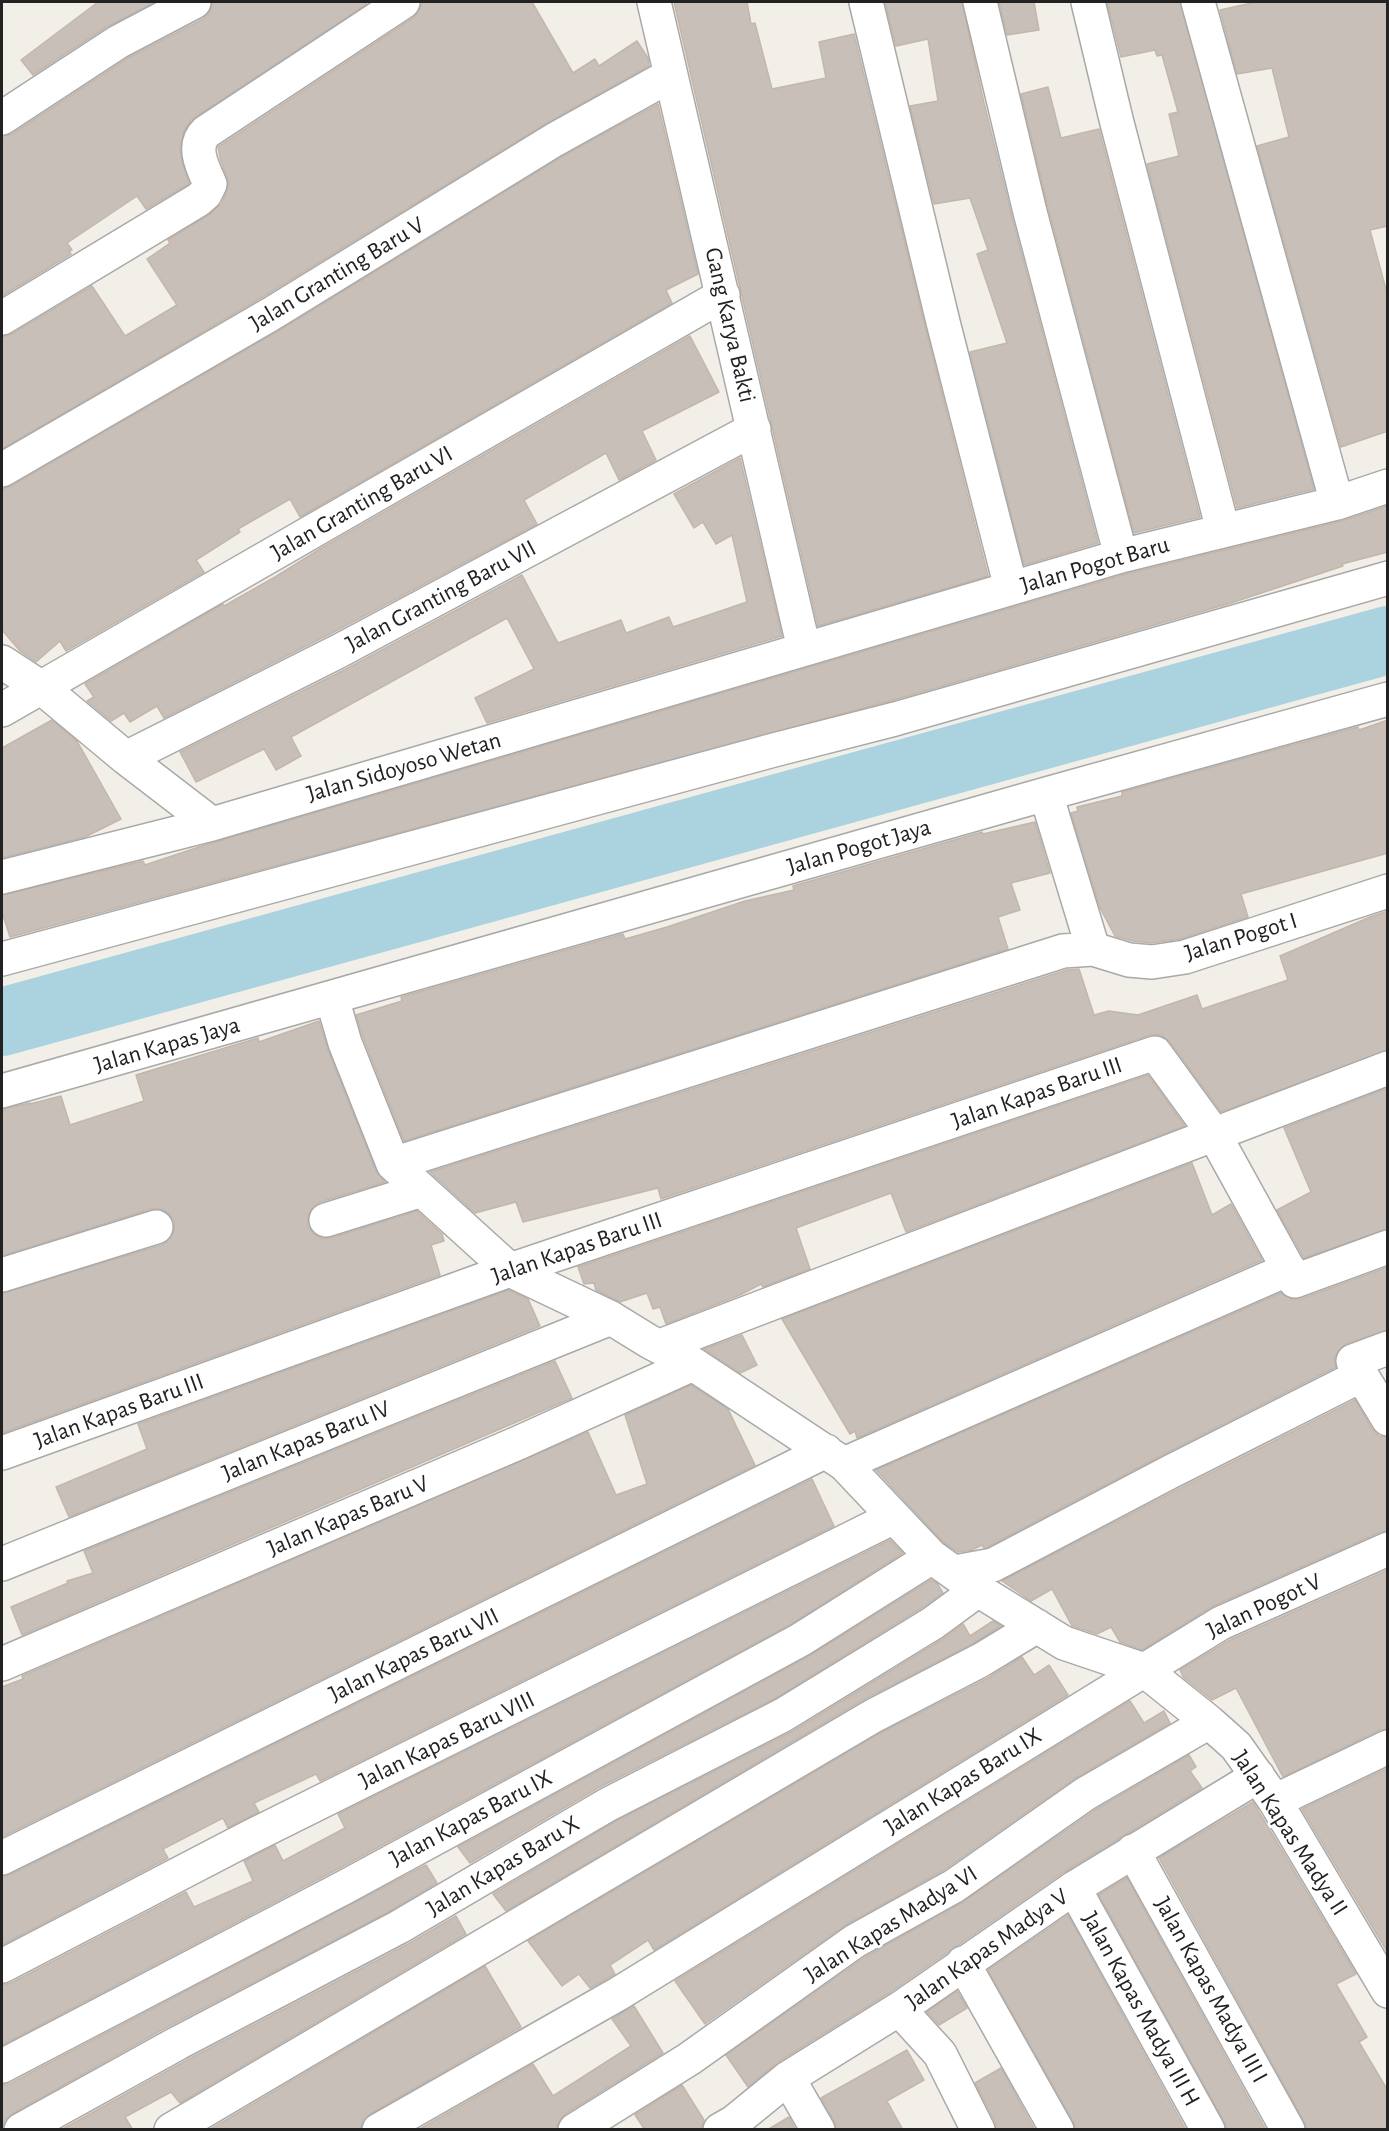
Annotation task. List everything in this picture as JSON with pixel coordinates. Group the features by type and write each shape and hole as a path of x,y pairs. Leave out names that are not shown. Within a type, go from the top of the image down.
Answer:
{"street":[{"path":"2,118 118,42 194,2"},
{"path":"2,318 198,200 205,194 210,184 198,154 201,137 206,132 403,2"},
{"name":"Gang Karya Bakti","path":"654,2 804,648"},
{"path":"866,2 943,322 1011,588"},
{"path":"980,2 1030,212 1121,556"},
{"path":"1088,2 1116,119 1223,530"},
{"path":"1198,2 1337,503"},
{"name":"Jalan Granting Baru V","path":"2,470 271,314 554,140 671,75"},
{"name":"Jalan Granting Baru VI","path":"2,710 723,295"},
{"name":"Jalan Granting Baru VII","path":"126,758 339,651 754,429"},
{"name":"Jalan Pogot Baru","path":"804,648 1121,556 1337,503 1388,486"},
{"path":"2,959 895,719 1388,578"},
{"name":"Jalan Sidoyoso Wetan","path":"2,877 212,824 804,648"},
{"path":"2,662 42,688 126,758 212,824"},
{"name":"Jalan Pogot Jaya","path":"332,998 1388,699"},
{"path":"393,1164 1063,951 1093,949 1047,794"},
{"name":"Jalan Pogot I","path":"1093,949 1129,960 1152,962 1185,957 1388,891"},
{"path":"332,998 345,1043 393,1164 510,1270 611,1318 650,1342 693,1364 835,1457 894,1517 955,1573 1064,1644 1144,1670"},
{"name":"Jalan Kapas Jaya","path":"2,1092 332,998"},
{"name":"Jalan Kapas Baru III","path":"2,1453 510,1270 1155,1053 1214,1134"},
{"path":"660,1346 1380,1071"},
{"path":"1214,1134 1292,1275"},
{"path":"326,1220 422,1190"},
{"path":"2,1275 156,1227"},
{"name":"Jalan Kapas Baru VII","path":"2,1857 835,1457 1292,1275 1388,1247"},
{"name":"Jalan Kapas Baru IV","path":"2,1564 611,1318"},
{"path":"1388,1348 1353,1361 1388,1419"},
{"name":"Jalan Kapas Baru V","path":"2,1664 518,1443 693,1364"},
{"path":"955,1573 993,1565 1362,1375"},
{"name":"Jalan Kapas Baru VIII","path":"2,1966 250,1837 894,1517"},
{"name":"Jalan Pogot V","path":"1144,1670 1221,1623 1388,1549"},
{"name":"Jalan Kapas Baru IX","path":"2,2066 334,1892 800,1640 955,1573"},
{"name":"Jalan Kapas Baru X","path":"21,2130 178,2043 399,1928 607,1805 783,1715 933,1623 955,1573"},
{"path":"171,2130 873,1716 981,1660 1037,1626"},
{"name":"Jalan Kapas Baru IX","path":"379,2130 618,1994 1144,1670"},
{"name":"Jalan Kapas Madya II","path":"1144,1670 1236,1746 1267,1788 1388,1991"},
{"name":"Jalan Kapas Madya VI","path":"575,2130 689,2059 855,1941 954,1886 1085,1794 1209,1722"},
{"name":"Jalan Kapas Madya V","path":"731,2127 788,2078 899,2009 1074,1888 1133,1851 1267,1788 1388,1747"},
{"name":"Jalan Kapas Madya III I","path":"1133,1851 1288,2130"},
{"name":"Jalan Kapas Madya III H","path":"1074,1888 1208,2130"},
{"path":"963,1963 1057,2130"},
{"path":"899,2009 940,2054 978,2130"},
{"path":"788,2078 818,2130"}],"building":[{"path":"98,2 155,2 108,26 33,75 21,60"},
{"path":"213,2 365,2 367,4 191,120 184,131 180,149 189,183 187,185 146,209 137,196 67,243 72,250 69,251 71,254 2,296 2,136 12,134 128,58 203,19 210,11"},
{"path":"422,2 532,2 573,73 595,59 599,66 637,41 648,58 649,66 545,124 261,298 2,449 2,337 12,334 92,286 125,336 177,305 147,259 170,243 168,240 210,214 222,203 229,184 218,147 413,18"},
{"path":"674,2 747,2 751,24 755,23 772,89 826,78 819,42 854,34 988,576 818,626"},
{"path":"885,2 962,2 1012,217 1098,543 1024,565 970,352 1007,343 977,254 988,250 970,198 934,204 910,106 938,101 928,39 896,46"},
{"path":"999,2 1034,2 1039,30 1007,35"},
{"path":"1107,2 1180,2 1314,489 1237,508 1147,164 1179,156 1169,114 1178,112 1162,55 1157,56 1155,50 1121,57"},
{"path":"1256,2 1388,2 1388,226 1370,230 1388,297 1388,431 1341,447 1257,146 1289,137 1272,68 1237,74 1220,10"},
{"path":"1048,87 1061,138 1099,129 1200,517 1134,533 1048,207 1021,94"},
{"path":"658,104 698,274 666,290 672,303 300,517 290,499 238,529 240,532 196,560 204,572 66,651 60,641 36,662 20,651 2,630 2,489 11,486 280,330 563,156"},
{"path":"690,336 719,392 642,431 656,460 619,480 606,453 524,500 537,524 330,634 164,718 157,706 130,722 124,713 111,721 87,701 94,697 85,684 223,604 224,606 275,577"},
{"path":"740,458 782,636 487,723 475,698 534,669 507,618 291,737 301,756 276,770 264,749 196,782 180,752 348,668 522,575 558,643 621,620 626,633 669,617 673,627 747,602 732,535 716,544 703,522 694,528 674,494"},
{"path":"1388,506 1388,552 1342,564 1343,566 1231,603 890,701 10,937 2,912 2,895 143,861 145,865 202,846 1126,574 1342,521"},
{"path":"52,720 77,741 121,819 85,837 2,858 2,748"},
{"path":"1388,720 1388,853 1241,894 1248,917 1181,939 1151,943 1115,936 1100,908 1071,813 1078,811 1077,807 1122,796 1122,792 1358,727 1359,730"},
{"path":"1035,822 1050,873 1011,883 1020,910 998,917 1008,949 404,1141 356,1015 402,1001 401,997 623,934 625,939 745,901 794,890 793,886 982,832 983,834"},
{"path":"1388,911 1388,1050 1221,1112 1170,1042 1161,1035 1150,1035 661,1199 658,1188 523,1222 516,1202 475,1213 430,1172 1067,970 1079,969 1094,1015 1109,1011 1138,1015 1197,995 1202,1009 1288,980 1280,956"},
{"path":"319,1021 328,1050 376,1171 385,1182 320,1202 308,1215 308,1226 321,1238 331,1238 417,1211 442,1234 444,1241 431,1245 440,1275 2,1433 2,1293 162,1245 170,1239 174,1231 174,1221 161,1209 151,1209 2,1256 2,1109 61,1096 70,1125 144,1101 136,1075 258,1038 259,1042"},
{"path":"1148,1075 1185,1126 906,1232 891,1193 796,1228 810,1269 763,1287 761,1284 740,1295 666,1324 660,1307 653,1309 647,1293 620,1302 596,1290 594,1283 584,1284 578,1267"},
{"path":"1388,1088 1388,1229 1304,1258 1277,1210 1311,1192 1284,1128"},
{"path":"1192,1163 1212,1215 1231,1204 1262,1260 857,1438 855,1431 850,1434 782,1319"},
{"path":"1388,1267 1388,1330 1346,1344 1338,1351 1334,1360 1336,1367 987,1547 984,1548 982,1545 972,1550 958,1552 944,1543 876,1470 1281,1293 1292,1299 1301,1299"},
{"path":"509,1290 528,1299 540,1326 69,1517 56,1487 147,1449 138,1424"},
{"path":"742,1335 757,1365 740,1373 704,1349"},
{"path":"555,1361 572,1398 22,1635 11,1607 68,1583 67,1581 93,1573 84,1551"},
{"path":"691,1385 728,1409 755,1465 2,1837 2,1687 23,1679 22,1676 588,1432 616,1495 647,1484 625,1415"},
{"path":"1355,1400 1372,1429 1379,1436 1388,1438 1388,1531 1380,1532 1213,1606 1142,1650 1120,1642 1111,1627 1097,1634 1072,1626 1052,1589 1031,1601 1002,1581 1179,1489"},
{"path":"812,1479 834,1526 320,1781 316,1774 254,1803 259,1812 228,1828 223,1818 163,1849 168,1858 2,1945 2,1877"},
{"path":"890,1540 903,1553 791,1624 336,1870 2,2045 2,1985 11,1983 186,1892 194,1907 253,1881 244,1861 275,1845 283,1861 345,1828 338,1814"},
{"path":"1388,1570 1388,1729 1380,1730 1283,1777 1236,1688 1212,1700 1183,1677 1180,1670 1230,1640"},
{"path":"931,1580 937,1583 943,1593 774,1699 598,1788 470,1863 458,1847 809,1656"},
{"path":"993,1621 1001,1626 972,1644 863,1700 506,1911 493,1894 616,1821 793,1731 943,1639 963,1624 970,1636"},
{"path":"1022,1657 1034,1675 1049,1665 1068,1695 654,1950 648,1940 610,1965 615,1974 590,1988 579,1974 562,1986 528,1941 882,1732 990,1677"},
{"path":"1130,1701 1144,1723 1164,1711 1170,1723 1074,1779 944,1870 844,1926 705,2024 675,1981"},
{"path":"1189,1755 1196,1767 1190,1771 1202,1788 1064,1872 889,1993 778,2062 748,2087 726,2055 865,1957 963,1902 1095,1810"},
{"path":"1388,1768 1388,1953 1302,1809"},
{"path":"1253,1802 1356,1974 1336,1984 1367,2037 1359,2042 1388,2091 1388,2130 1307,2130 1159,1858"},
{"path":"426,1865 437,1883 390,1911 169,2026 12,2114 5,2120 2,2130 2,2085 11,2083"},
{"path":"1127,1878 1266,2130 1227,2130 1099,1895"},
{"path":"1068,1915 1186,2130 1076,2130 988,1970"},
{"path":"456,1916 466,1934 180,2103 171,2092 125,2117 133,2130 61,2130 187,2060 408,1944"},
{"path":"485,1966 521,2027 370,2114 363,2120 360,2130 209,2130"},
{"path":"957,1991 967,2008 939,2025 927,2012"},
{"path":"634,2006 663,2053 565,2114 556,2130 418,2130 533,2064 553,2096 631,2046 612,2019"},
{"path":"907,2050 924,2080 887,2101 903,2130 837,2130 821,2098"},
{"path":"1001,2068 1035,2130 996,2130 995,2122 975,2083"},
{"path":"682,2085 704,2120 701,2130 645,2130 635,2115"},
{"path":"789,2117 796,2130 767,2130"}],"waterway":[{"path":"2,1022 1388,640"}]}
